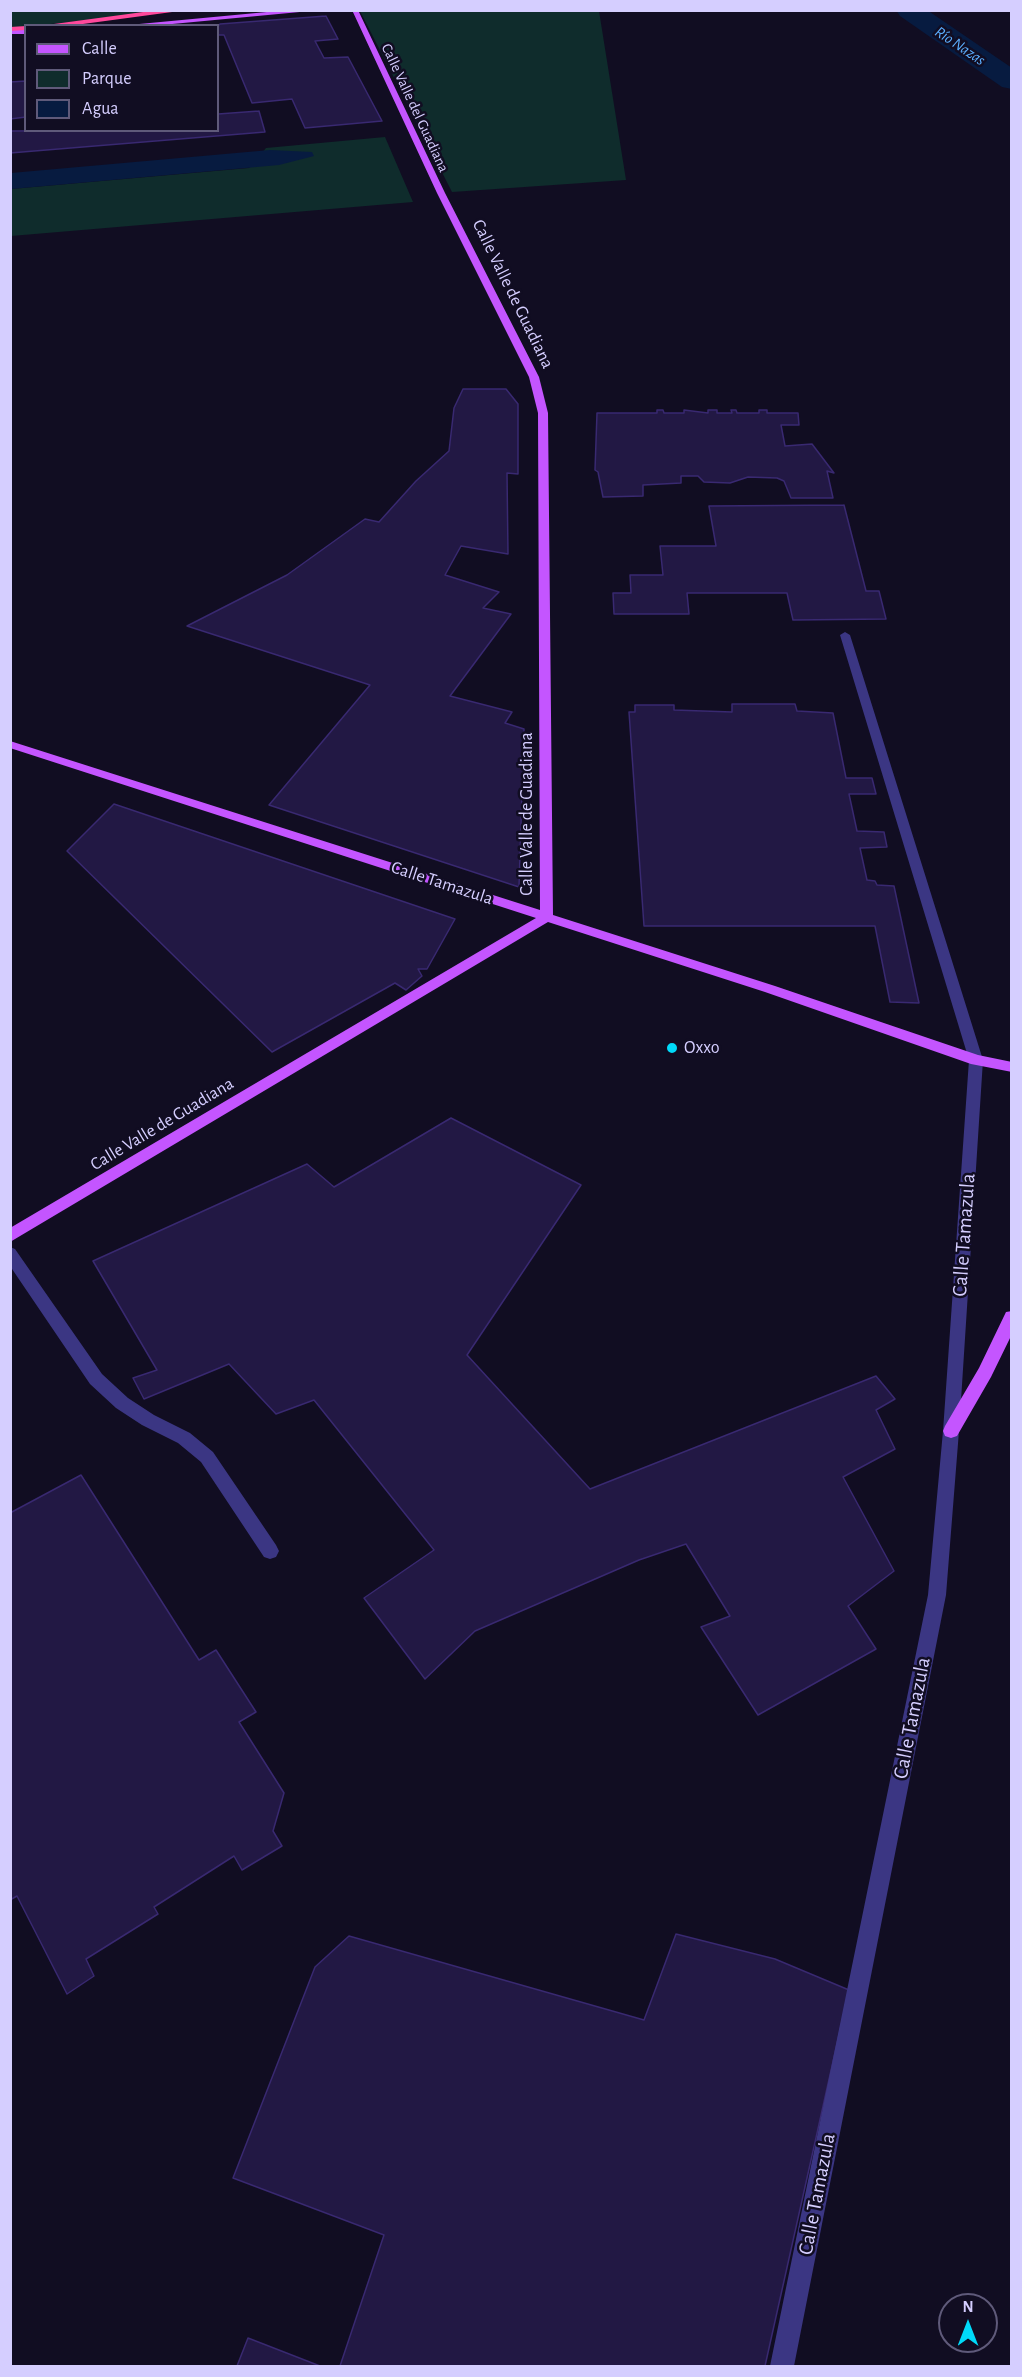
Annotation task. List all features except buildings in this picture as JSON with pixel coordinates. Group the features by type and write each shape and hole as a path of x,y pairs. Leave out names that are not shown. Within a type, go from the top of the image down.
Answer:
{"highway":[{"path":"60,24 183,10"}],"main road":[{"path":"146,24 318,10"},
{"name":"Calle Valle del Guadiana","path":"355,10 453,216"},
{"name":"Calle Valle de Guadiana","path":"10,1236 547,917 543,413 534,377 453,216"},
{"name":"Calle Tamazula","path":"10,744 770,989 976,1060 1011,1067"},
{"name":"Calle Tamazula","path":"976,1060 1011,1078"},
{"path":"951,1431 985,1372 1011,1317"}],"street":[{"path":"845,635 976,1060"},
{"name":"Calle Tamazula","path":"782,2367 937,1595 951,1431 976,1060"},
{"path":"10,1253 96,1379 122,1403 148,1420 184,1438 207,1457 270,1551"}],"green space":[{"path":"10,11 176,11 50,24 24,24 24,27 11,28"},
{"path":"360,11 599,11 626,180 452,192"},
{"path":"385,137 413,202 11,236 11,189 249,168 266,148"}],"water":[{"path":"270,150 312,152 314,156 279,165 11,189 11,173"}],"waterway":[{"name":"Río Nazas","path":"909,10 1012,81"}],"place":[{"name":"Oxxo","path":"672,1048"}]}
